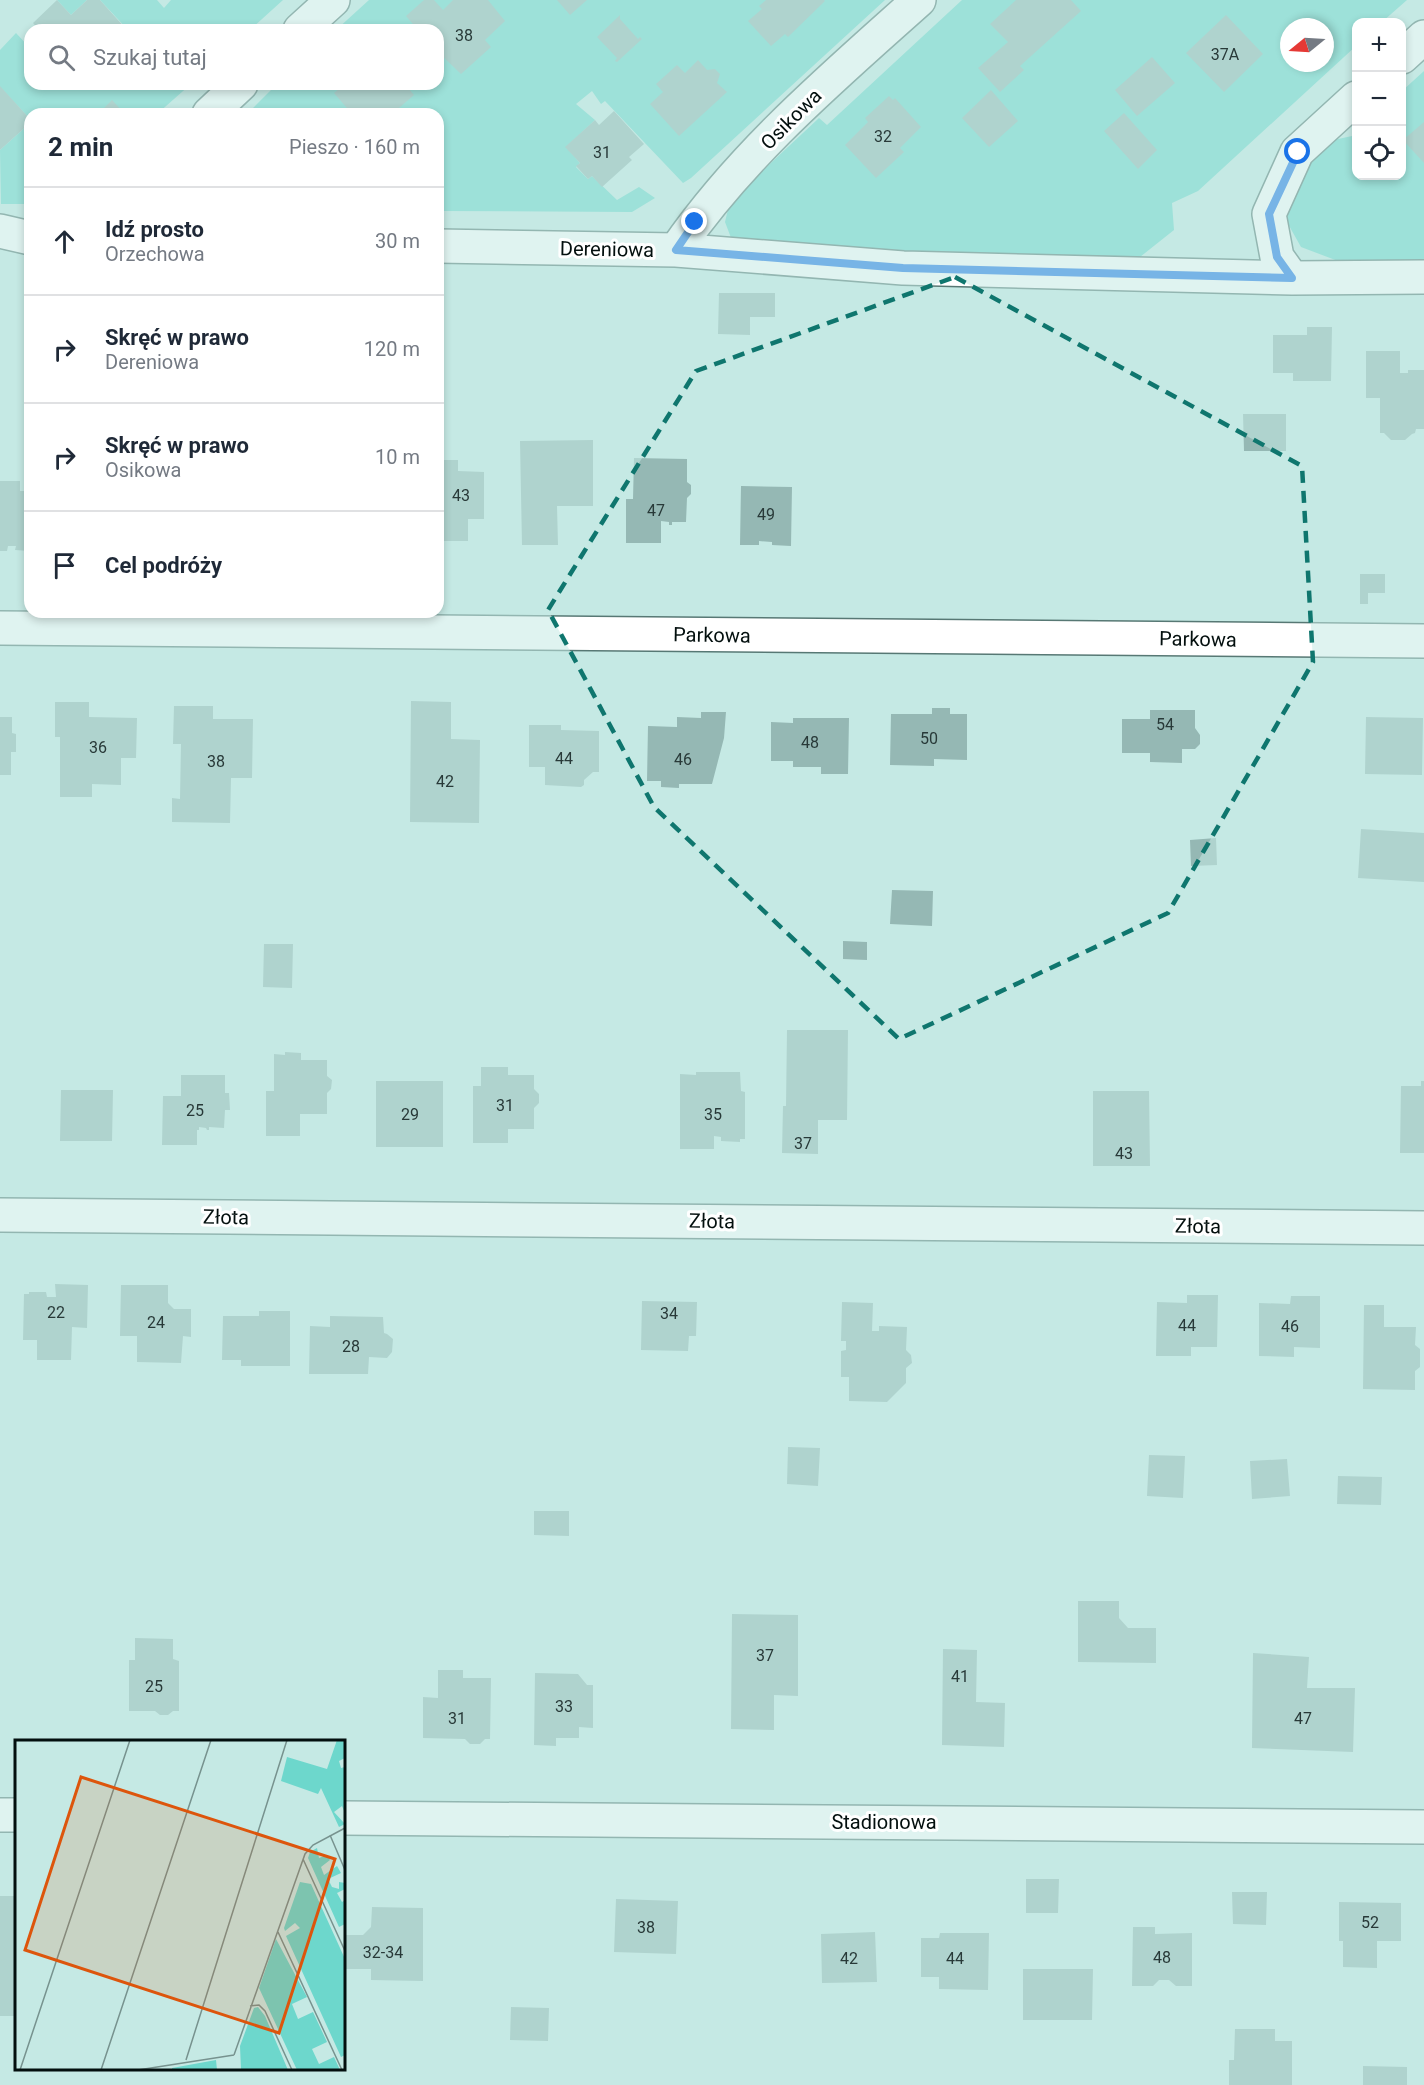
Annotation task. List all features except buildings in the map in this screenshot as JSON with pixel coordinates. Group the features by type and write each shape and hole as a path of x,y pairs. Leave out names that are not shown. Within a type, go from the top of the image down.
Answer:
{"street":[{"path":"307,24 333,0"},
{"name":"Osikowa","path":"676,250 711,202 806,101 920,0"},
{"path":"1406,53 1424,37"},
{"path":"215,108 234,90"},
{"path":"1292,278 1277,257 1269,214 1298,152 1352,102"},
{"path":"0,231 24,237"},
{"name":"Dereniowa","path":"444,246 676,250 903,268 1292,278 1424,277"},
{"name":"Parkowa","path":"0,628 1424,641"},
{"name":"Złota","path":"0,1215 1424,1228"},
{"name":"Stadionowa","path":"345,1818 1424,1827"}],"highlighted area":[{"path":"955,277 1302,466 1313,662 1168,913 899,1039 654,807 548,610 696,371"}],"shaded area":[{"path":"57,0 87,0 71,15"},
{"path":"100,0 157,0 164,8 171,0 283,0 257,24 122,24"},
{"path":"369,0 885,0 683,183 605,101 601,104 592,91 576,104 595,120 566,147 580,163 576,167 588,179 592,176 617,200 639,187 655,198 632,212 444,211 444,108 253,108 271,90 444,90 444,24 343,24"},
{"path":"962,0 1407,0 1387,18 1352,18 1352,50 1334,66 1334,18 1280,18 1280,72 1328,72 1198,191 1172,203 1174,230 1140,257 918,256 733,243 725,222 730,201 819,118 827,125"},
{"path":"16,33 24,42 24,90 184,90 164,108 24,108 24,113 0,87 0,50"},
{"path":"1424,71 1424,260 1338,261 1301,247 1283,215 1290,182 1329,141 1352,136 1352,180 1406,180 1406,87"},
{"path":"24,128 24,204 1,204 0,150"}],"route":[{"path":"695,222 676,250 903,268 1292,278 1277,257 1269,214 1298,152"}]}
